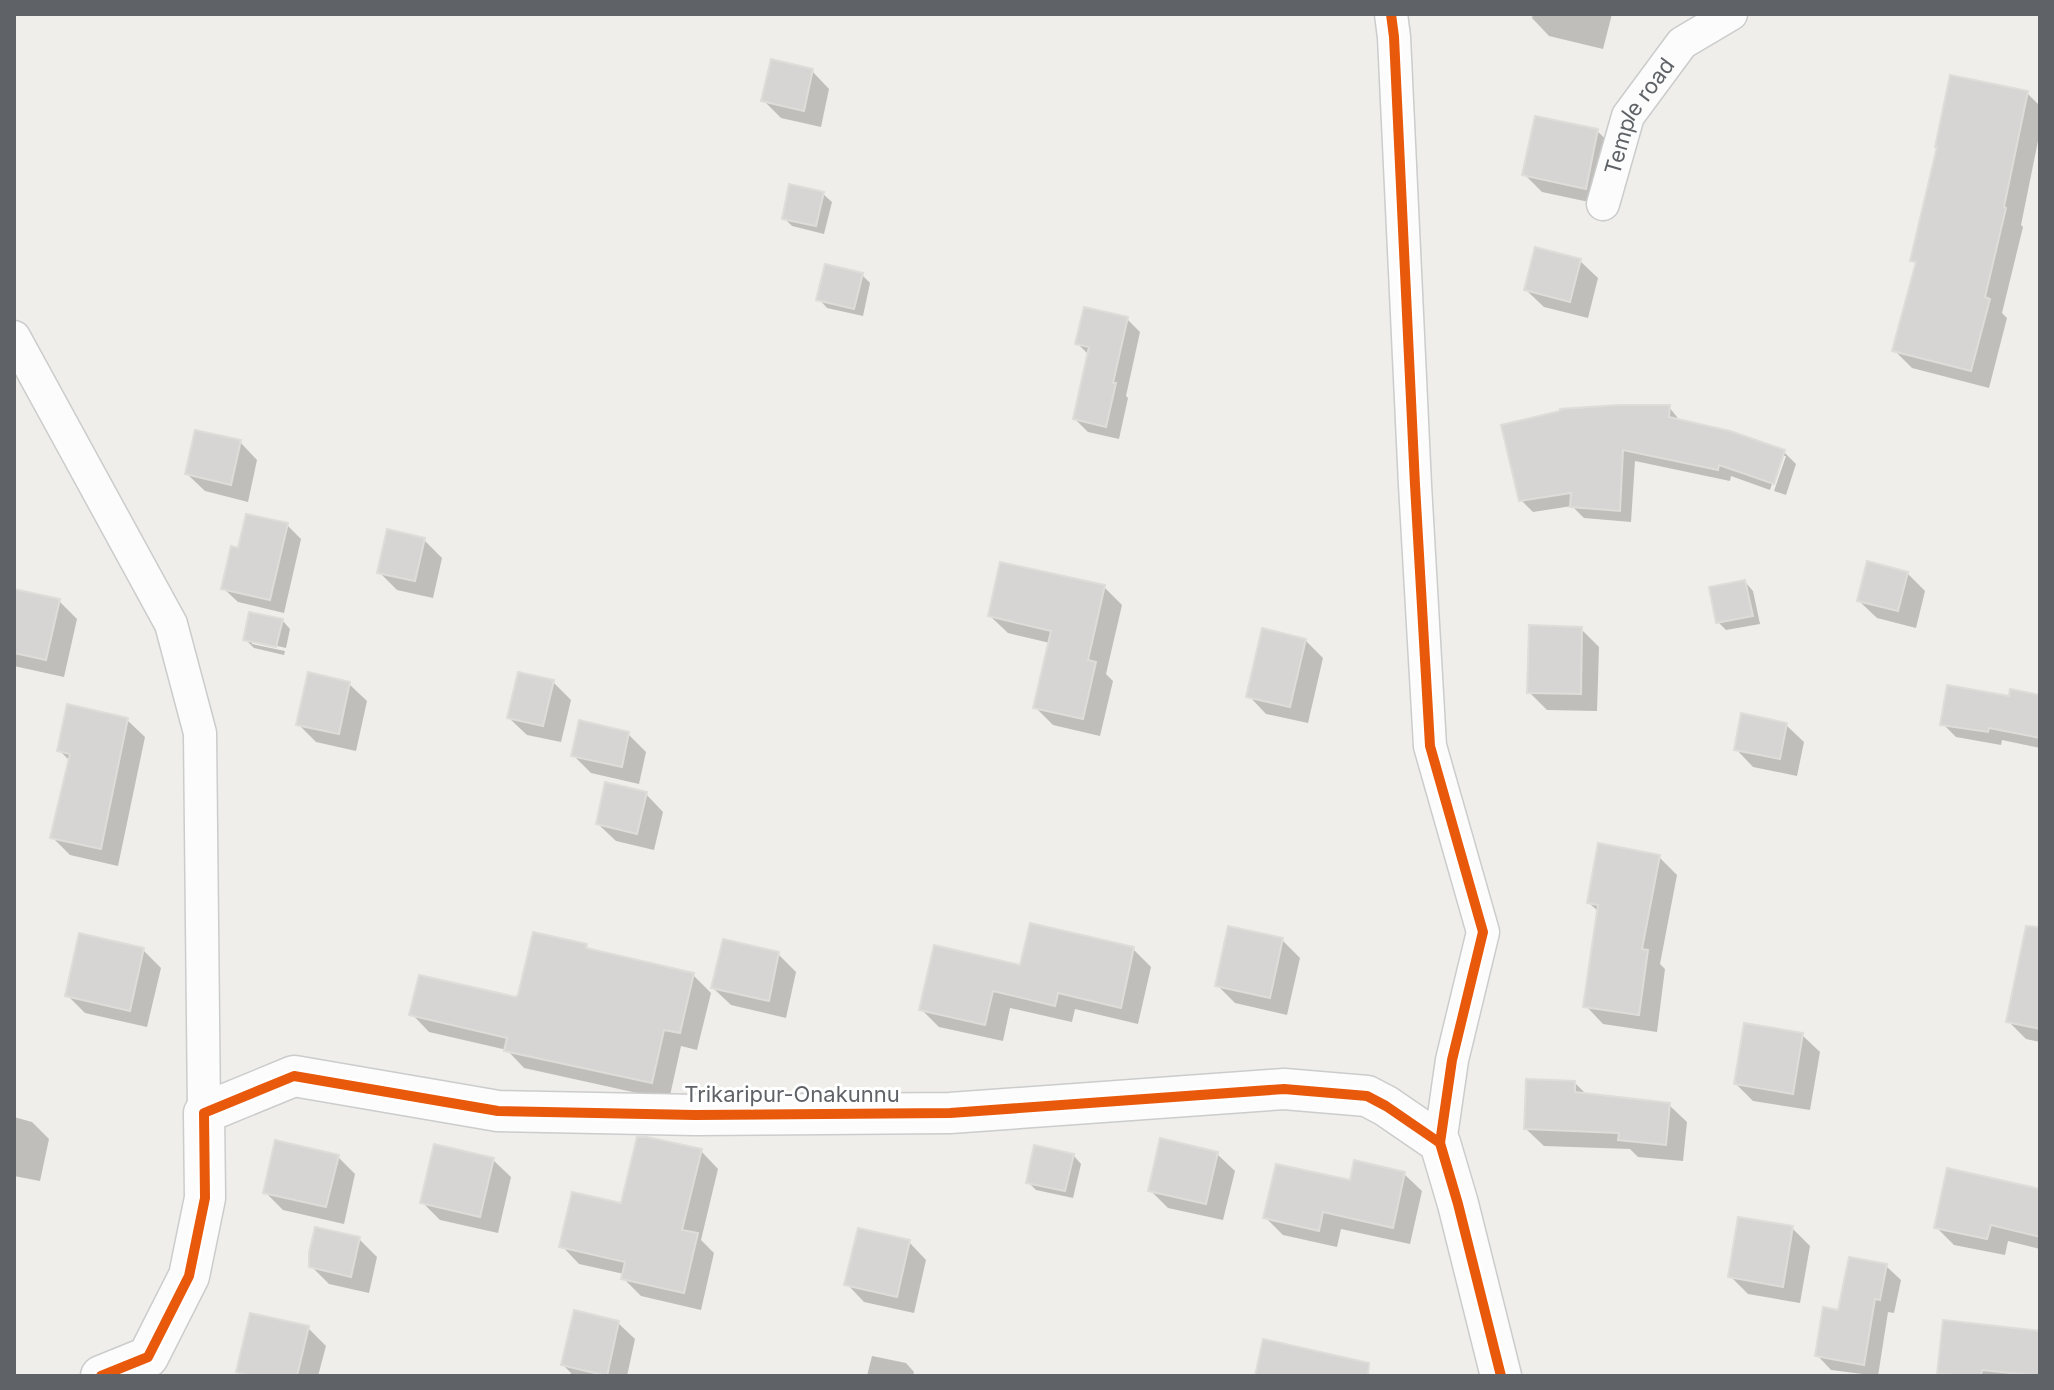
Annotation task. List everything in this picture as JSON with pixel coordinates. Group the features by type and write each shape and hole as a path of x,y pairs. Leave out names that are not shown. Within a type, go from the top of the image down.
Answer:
{"street":[{"path":"1391,14 1430,746 1483,932 1452,1060 1440,1143 1501,1376"},
{"name":"Temple road","path":"1603,204 1628,116 1682,43 1731,14"},
{"path":"14,337 171,624 200,733 205,1198 189,1276 148,1366 101,1376"},
{"name":"Trikaripur-Onakunnu","path":"204,1113 294,1076 498,1111 695,1115 950,1113 1284,1089 1367,1096 1440,1143"}],"building":[{"path":"771,59 813,69 804,111 761,101"},
{"path":"1950,75 2028,91 1985,297 1990,299 1971,371 1892,351 1916,262 1910,261 1937,147"},
{"path":"1535,116 1598,129 1586,189 1522,175"},
{"path":"789,184 824,192 816,226 782,219"},
{"path":"1535,247 1581,259 1570,302 1524,290"},
{"path":"825,264 863,273 854,309 816,300"},
{"path":"1084,307 1128,317 1106,427 1073,419 1089,347 1075,344"},
{"path":"1670,405 1669,417 1730,431 1785,450 1774,484 1719,465 1718,470 1623,450 1620,511 1570,507 1571,493 1519,501 1501,425 1560,409"},
{"path":"195,430 241,440 231,485 185,474"},
{"path":"246,514 288,523 270,600 221,589 231,546 238,548"},
{"path":"387,529 425,538 415,581 377,573"},
{"path":"1867,561 1908,572 1898,611 1857,601"},
{"path":"1000,562 1105,585 1088,660 1096,662 1083,719 1033,708 1051,631 988,616"},
{"path":"1745,580 1753,616 1716,623 1709,587"},
{"path":"14,589 60,599 46,660 14,653"},
{"path":"249,612 283,619 276,647 243,640"},
{"path":"1529,625 1582,627 1581,694 1527,693"},
{"path":"1262,628 1306,639 1290,707 1246,697"},
{"path":"308,672 350,682 339,734 296,725"},
{"path":"518,672 554,680 543,726 507,718"},
{"path":"1947,685 2009,696 2010,689 2040,695 2040,738 1989,728 1988,732 1940,725"},
{"path":"67,704 128,718 101,849 50,838 70,754 57,751"},
{"path":"1741,713 1787,723 1780,759 1734,750"},
{"path":"579,720 629,732 622,767 571,756"},
{"path":"605,782 647,792 637,834 596,824"},
{"path":"1598,843 1660,855 1642,949 1648,950 1639,1015 1583,1007 1598,905 1587,903"},
{"path":"1030,923 1134,947 1121,1008 1058,993 1055,1006 993,991 985,1025 919,1010 934,945 1020,965"},
{"path":"1228,926 1283,938 1270,998 1215,986"},
{"path":"2026,926 2040,927 2040,1029 2006,1022"},
{"path":"533,932 587,944 586,948 694,973 680,1033 664,1030 652,1083 504,1051 507,1038 409,1015 419,975 516,997"},
{"path":"79,933 144,948 130,1011 65,996"},
{"path":"723,939 779,952 769,1001 711,988"},
{"path":"1744,1023 1803,1033 1793,1094 1734,1084"},
{"path":"1526,1079 1575,1081 1575,1092 1670,1103 1666,1145 1618,1140 1619,1133 1524,1129"},
{"path":"637,1137 702,1149 682,1230 698,1233 684,1293 621,1279 625,1262 559,1247 572,1192 621,1203"},
{"path":"1160,1138 1218,1152 1206,1204 1148,1191"},
{"path":"275,1140 339,1155 326,1207 263,1193"},
{"path":"434,1144 494,1158 480,1217 420,1203"},
{"path":"1034,1145 1074,1154 1065,1191 1026,1183"},
{"path":"1354,1160 1405,1172 1393,1228 1323,1212 1319,1231 1263,1218 1276,1164 1350,1180"},
{"path":"1947,1168 2040,1189 2040,1237 1991,1225 1987,1239 1934,1228"},
{"path":"1738,1217 1793,1226 1783,1287 1728,1277"},
{"path":"315,1227 360,1237 351,1277 309,1267"},
{"path":"858,1228 910,1240 897,1297 844,1285"},
{"path":"1849,1257 1887,1264 1880,1300 1875,1299 1864,1365 1815,1356 1823,1307 1838,1310"},
{"path":"574,1310 619,1321 607,1376 561,1365"},
{"path":"250,1313 309,1326 297,1376 252,1376 236,1372"},
{"path":"1943,1320 2040,1331 2040,1376 1982,1370 1981,1376 1937,1374"},
{"path":"1263,1339 1369,1363 1368,1376 1255,1376"}],"cycle path":[{"path":"1391,14 1430,746 1483,932 1452,1060 1440,1143"},
{"path":"101,1376 148,1357 189,1276 205,1198 204,1113 294,1076 498,1111 695,1115 950,1113 1284,1089 1367,1096 1440,1143 1501,1376"}]}
